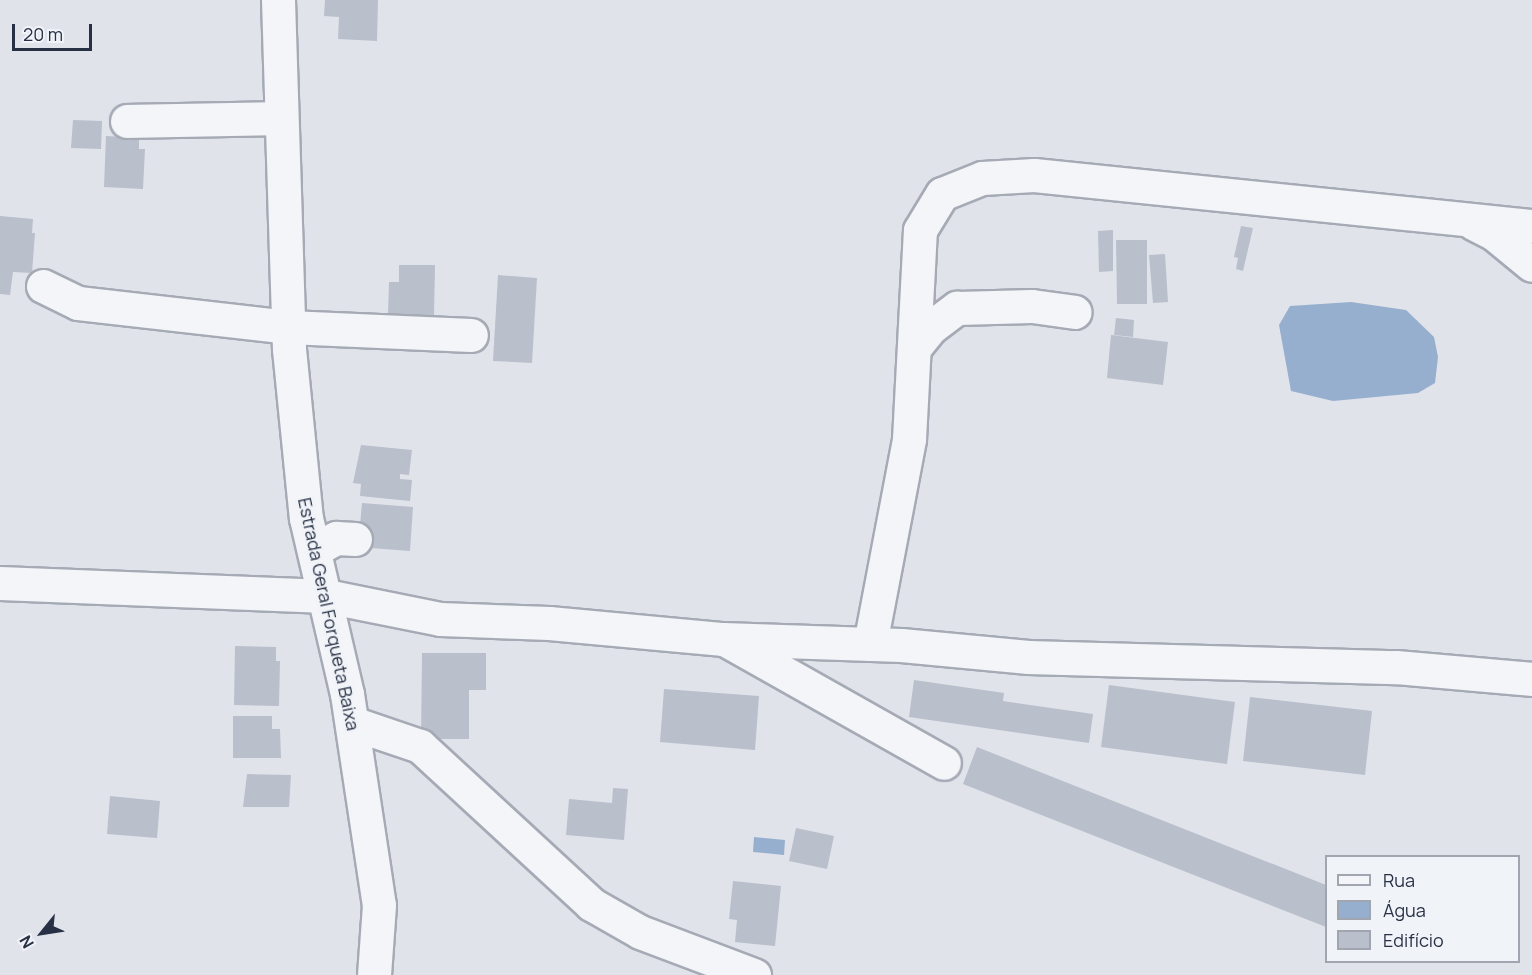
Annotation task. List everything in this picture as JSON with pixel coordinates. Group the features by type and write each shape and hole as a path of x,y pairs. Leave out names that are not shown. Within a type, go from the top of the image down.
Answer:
{"street":[{"name":"Estrada Geral Forqueta Baixa","path":"278,0 288,327 306,518 316,549 352,723 379,904 374,975"},
{"path":"127,121 281,118"},
{"path":"870,644 909,439 920,230 942,194 982,178 1034,175 1532,226"},
{"path":"1466,220 1493,233 1532,265"},
{"path":"43,286 78,303 288,327 471,335"},
{"path":"914,348 930,328 957,308 1032,306 1075,312"},
{"path":"316,549 336,538 355,539"},
{"path":"0,583 326,596 440,619 549,623 723,639 870,644 1028,657 1396,667 1532,679"},
{"path":"723,639 944,763"},
{"path":"352,723 420,746 591,904 640,932 754,975"}],"water":[{"path":"1351,302 1406,310 1434,337 1438,357 1435,383 1418,393 1333,401 1291,391 1279,325 1290,306"},
{"path":"754,837 785,840 784,855 753,852"}],"building":[{"path":"325,0 378,0 377,41 338,39 339,17 324,16"},
{"path":"73,120 102,121 101,149 71,148"},
{"path":"106,136 139,138 139,149 145,149 143,189 104,187"},
{"path":"0,216 33,219 32,233 35,233 32,273 13,272 10,295 0,294"},
{"path":"1241,226 1253,228 1243,271 1236,269 1238,258 1234,257"},
{"path":"1113,230 1113,271 1099,272 1098,231"},
{"path":"1116,240 1147,240 1147,304 1117,304"},
{"path":"1165,254 1168,302 1153,303 1149,255"},
{"path":"399,265 435,265 434,317 388,316 389,282 399,282"},
{"path":"498,275 537,278 532,363 493,361"},
{"path":"1116,318 1134,320 1133,337 1114,335"},
{"path":"1111,335 1168,342 1163,385 1107,378"},
{"path":"361,445 412,450 409,475 400,474 400,479 412,480 410,501 360,496 361,484 353,483"},
{"path":"362,503 413,507 410,551 358,547"},
{"path":"235,646 276,647 276,661 280,661 279,706 234,705"},
{"path":"422,653 486,653 486,690 469,690 469,739 421,739"},
{"path":"914,680 1004,693 1003,701 1093,714 1089,743 909,717"},
{"path":"1109,685 1235,702 1227,764 1101,747"},
{"path":"664,689 759,696 755,750 660,742"},
{"path":"1250,697 1372,711 1365,775 1243,761"},
{"path":"233,716 272,716 272,729 280,729 281,758 233,758"},
{"path":"977,747 1325,885 1325,927 963,784"},
{"path":"247,774 291,775 289,807 243,807"},
{"path":"613,788 628,789 624,840 566,835 569,799 612,803"},
{"path":"110,796 160,801 157,838 107,834"},
{"path":"796,828 834,836 827,869 789,861"},
{"path":"733,881 781,886 775,946 735,942 737,920 729,919"}]}
